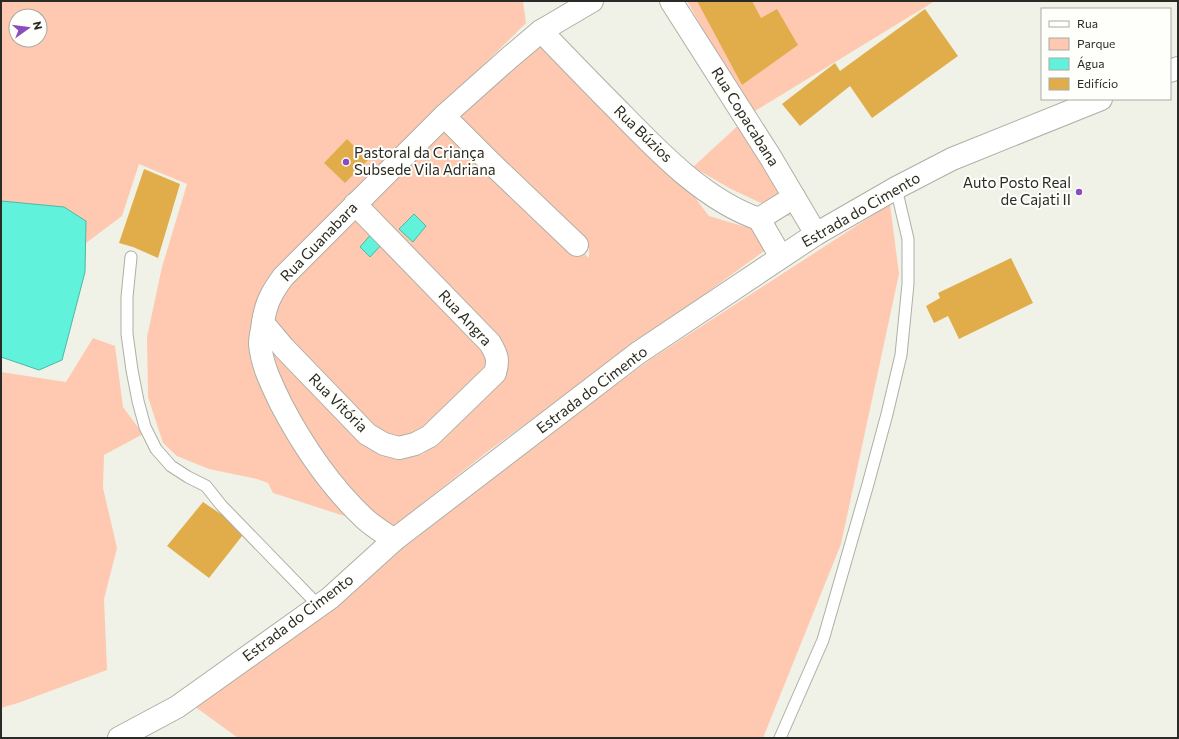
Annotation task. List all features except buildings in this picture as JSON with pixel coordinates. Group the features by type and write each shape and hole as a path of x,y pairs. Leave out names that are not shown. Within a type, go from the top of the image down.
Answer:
{"street":[{"name":"Rua Guanabara","path":"394,540 365,519 343,496 316,462 294,429 274,390 264,365 260,343 265,307 272,293 283,277 444,116 541,31 592,1"},
{"name":"Rua Copacabana","path":"671,1 771,158 816,234"},
{"name":"Rua Búzios","path":"541,31 652,144 690,178 722,202 749,216 759,219"},
{"name":"Estrada do Cimento","path":"119,738 177,707 319,606 330,598 394,540 638,353 816,234 896,188 952,159 1099,100"},
{"path":"444,116 577,245"},
{"path":"781,257 759,219 794,197"},
{"name":"Rua Angra","path":"355,204 490,343 496,355 498,364 495,373 430,436"},
{"name":"Rua Vitória","path":"263,323 284,348 368,434 384,444 399,448 416,444 430,436"}],"lane":[{"path":"780,738 823,640 868,484 901,354 908,284 908,239 896,188"},
{"path":"131,258 127,297 127,334 138,401 146,427 156,449 171,466 188,478 206,486 221,505 319,606"}],"green space":[{"path":"1,1 523,1 526,23 472,76 280,274 257,360 360,521 273,493 268,483 257,479 209,469 177,456 163,443 148,397 147,337 162,267 187,184 139,164 122,216 86,243 86,221 64,207 1,201"},
{"path":"687,1 935,1 750,114"},
{"path":"541,36 690,191 709,216 782,238 487,452 389,530 353,500 326,462 270,366 271,341 397,458 423,454 507,374 496,343 360,205 444,120 488,164 589,258 589,248 582,248 451,121"},
{"path":"742,122 791,217 731,189 693,167"},
{"path":"890,204 899,274 841,544 763,738 238,738 190,703 401,542 651,359"},
{"path":"355,211 496,364 437,424 388,443 266,321 271,304"},
{"path":"93,338 115,346 123,407 143,434 104,455 103,488 117,548 104,599 107,670 1,708 1,372 66,382"}],"water":[{"path":"1,201 64,207 86,221 85,272 62,360 39,370 1,357"},
{"path":"414,214 426,226 413,242 399,229"},
{"path":"372,233 383,243 370,257 360,247"}],"place":[{"name":"Pastoral da Criança Subsede Vila Adriana","path":"346,162"},
{"name":"Auto Posto Real de Cajati II","path":"1079,192"}]}
